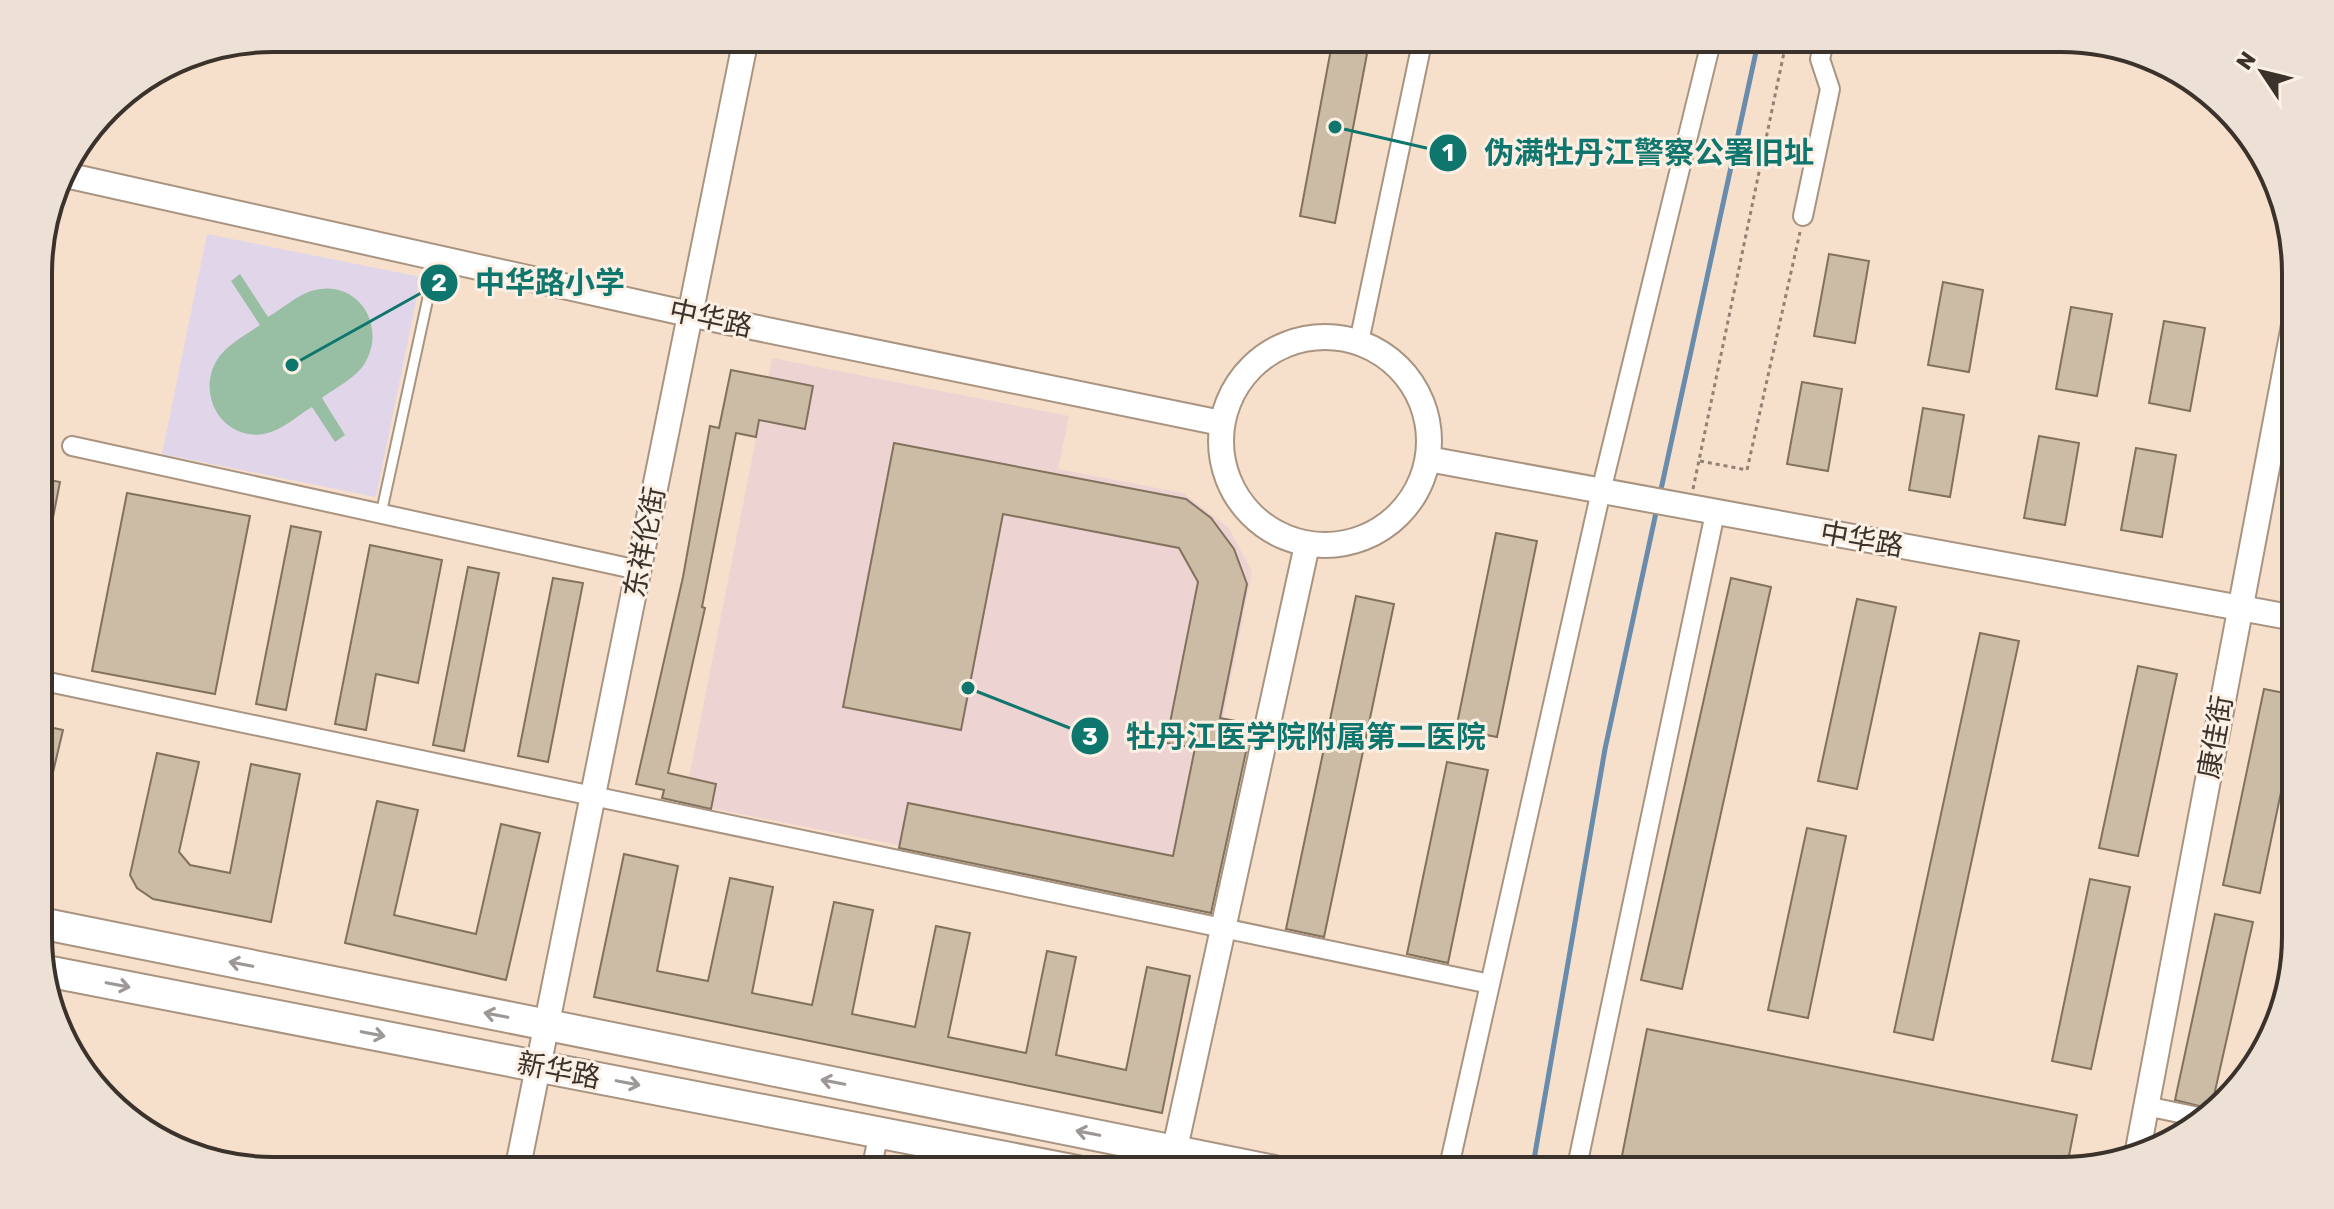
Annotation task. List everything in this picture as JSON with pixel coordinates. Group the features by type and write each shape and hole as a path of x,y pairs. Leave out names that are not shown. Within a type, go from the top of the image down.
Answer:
{"main road":[{"path":"52,926 543,1045 1150,1157"},
{"name":"新华路","path":"56,972 543,1045 879,1132 1006,1157"}],"street":[{"name":"东祥伦街","path":"520,1157 743,52"},
{"path":"1359,342 1420,52"},
{"path":"1451,1157 1601,491 1709,52"},
{"path":"1803,216 1830,89 1820,59 1822,52"},
{"name":"中华路","path":"74,177 689,314 1221,423"},
{"path":"1316,336 1359,342 1381,352 1405,372 1421,398 1429,428 1428,459 1418,490 1398,517 1371,536 1339,545 1307,545 1276,534 1249,515 1230,488 1224,467 1221,423 1233,391 1254,364 1282,345 1316,336"},
{"name":"康佳街","path":"2139,1142 2282,386"},
{"path":"72,446 638,570"},
{"name":"中华路","path":"1428,459 2282,615"},
{"path":"1579,1157 1715,513"},
{"path":"1173,1157 1307,545"},
{"path":"52,683 1490,984"},
{"path":"2146,1106 2190,1115"},
{"path":"874,1157 879,1132"}],"lane":[{"path":"381,514 437,258"}],"path":[{"path":"1689,508 1784,52"},
{"path":"1699,461 1747,470 1803,216"}],"shaded area":[{"path":"207,234 421,277 376,497 162,454"},
{"path":"772,358 1069,416 1058,469 1183,493 1229,528 1252,572 1187,902 684,803"}],"green space":[{"path":"240,274 268,317 305,293 327,288 353,297 370,319 371,348 365,363 351,378 322,398 345,435 335,442 312,407 283,427 264,434 236,430 225,423 217,412 210,387 211,373 217,360 231,345 260,325 231,281"}],"building":[{"path":"1330,52 1367,52 1335,223 1300,216"},
{"path":"1829,254 1869,261 1855,343 1814,336"},
{"path":"1943,282 1983,290 1969,372 1928,365"},
{"path":"2071,307 2112,314 2097,396 2056,389"},
{"path":"2164,321 2205,328 2190,411 2149,403"},
{"path":"731,370 813,386 805,429 759,420 756,437 736,433 702,607 705,608 668,773 716,784 711,809 662,798 664,790 636,784 683,577 710,426 719,428"},
{"path":"1802,382 1842,389 1828,471 1787,464"},
{"path":"1923,408 1964,415 1950,497 1909,490"},
{"path":"2039,436 2079,443 2065,525 2024,518"},
{"path":"894,443 1186,499 1211,518 1234,549 1247,584 1220,718 1252,724 1211,913 899,848 908,803 1173,856 1195,748 1166,743 1198,582 1179,548 1003,514 961,730 843,707"},
{"path":"2136,448 2176,455 2162,537 2121,530"},
{"path":"52,480 60,482 52,523"},
{"path":"127,493 250,516 215,694 92,671"},
{"path":"291,526 321,532 286,710 256,704"},
{"path":"1496,533 1537,541 1497,737 1456,729"},
{"path":"370,545 442,560 418,683 376,674 366,730 335,724"},
{"path":"468,567 499,573 464,751 433,745"},
{"path":"553,578 583,583 548,762 518,756"},
{"path":"1731,578 1771,587 1682,989 1641,980"},
{"path":"1356,596 1394,604 1324,937 1286,929"},
{"path":"1857,599 1896,607 1857,789 1818,781"},
{"path":"1980,633 2019,641 1933,1040 1894,1032"},
{"path":"2138,666 2177,674 2138,856 2099,848"},
{"path":"2264,689 2282,692 2282,787 2260,893 2223,885"},
{"path":"52,728 63,730 52,776"},
{"path":"157,753 199,762 179,852 190,865 230,873 251,764 300,774 271,922 153,899 137,888 130,875"},
{"path":"1447,762 1488,770 1448,963 1407,954"},
{"path":"377,801 418,810 394,915 476,934 501,824 540,833 506,980 345,943"},
{"path":"1807,828 1846,836 1808,1018 1768,1010"},
{"path":"624,854 678,866 657,971 708,981 730,878 773,887 752,993 812,1005 834,902 873,910 852,1014 915,1027 936,926 970,933 948,1037 1026,1053 1047,951 1076,957 1056,1055 1126,1070 1147,967 1190,976 1162,1113 594,997"},
{"path":"2090,879 2130,887 2091,1069 2052,1061"},
{"path":"2215,914 2253,922 2214,1095 2201,1107 2175,1100"},
{"path":"1647,1029 2077,1115 2069,1157 1622,1157"}],"waterway":[{"path":"1660,494 1756,52"},
{"path":"1534,1157 1605,749 1657,508"}],"place":[{"name":"伪满牡丹江警察公署旧址","path":"1335,127"},
{"name":"中华路小学","path":"292,365"},
{"name":"牡丹江医学院附属第二医院","path":"968,688"}]}
